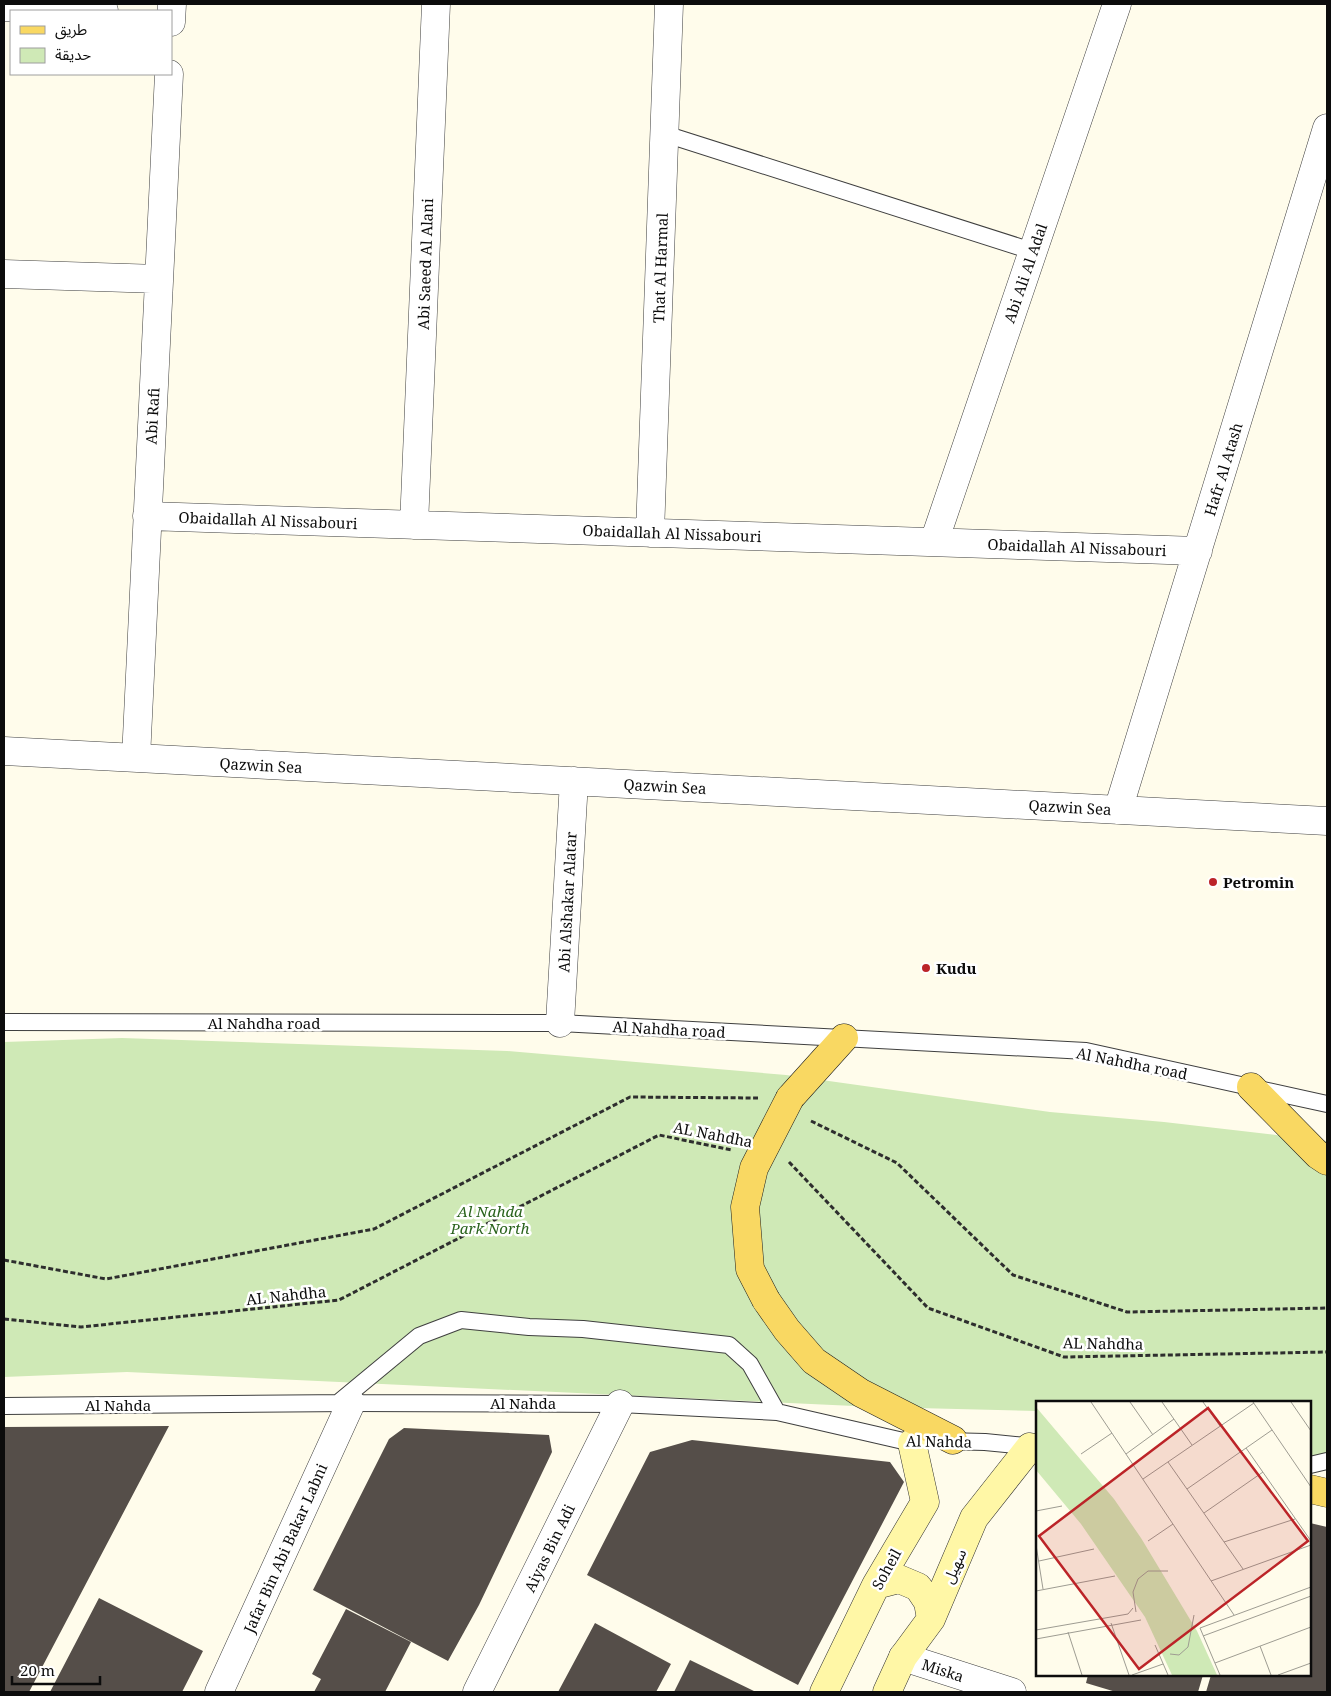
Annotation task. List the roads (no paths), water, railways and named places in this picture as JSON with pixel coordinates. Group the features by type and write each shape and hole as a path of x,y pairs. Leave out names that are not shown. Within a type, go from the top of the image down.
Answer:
{"main road":[{"path":"844,1038 790,1098 754,1168 745,1206 750,1270 766,1300 787,1330 814,1362 861,1393 952,1440"},
{"path":"1251,1087 1327,1161"},
{"path":"1311,1489 1327,1493"}],"street":[{"name":"Abi Saeed Al Alani","path":"414,525 436,4"},
{"name":"That Al Harmal","path":"650,533 669,4"},
{"name":"Abi Ali Al Adal","path":"934,542 1117,4"},
{"path":"4,7 79,10"},
{"name":"Abi Rafi","path":"136,758 169,75"},
{"name":"Hafr Al Atash","path":"1118,810 1327,128"},
{"path":"4,274 159,280"},
{"name":"Obaidallah Al Nissabouri","path":"147,516 1198,551"},
{"name":"Qazwin Sea","path":"4,751 1327,821"},
{"name":"Abi Alshakar Alatar","path":"560,1023 574,781"},
{"name":"Jafar Bin Abi Bakar Labni","path":"219,1692 344,1403"},
{"name":"Aiyas Bin Adi","path":"477,1692 620,1404"},
{"name":"Soheil","path":"824,1692 876,1585 925,1502 912,1443"},
{"name":"سهيل","path":"887,1692 903,1657 931,1618 974,1518 1034,1447"},
{"path":"876,1585 900,1579 918,1587 928,1602 931,1618"},
{"name":"Miska","path":"903,1657 1012,1692"}],"lane":[{"path":"665,134 1032,251"},
{"name":"Al Nahdha road","path":"4,1022 560,1023 1086,1051 1327,1104"},
{"path":"344,1403 419,1336 461,1320 529,1327 583,1329 729,1345 750,1364 777,1412"},
{"name":"Al Nahda","path":"4,1406 344,1403 620,1404 777,1412 912,1443 952,1440 1034,1447"},
{"path":"1311,1465 1327,1461"}],"place":[{"name":"Petromin","path":"1213,882"},
{"name":"Kudu","path":"926,968"}],"park label":[{"name":"Al Nahda Park North","path":"490,1220"}]}
